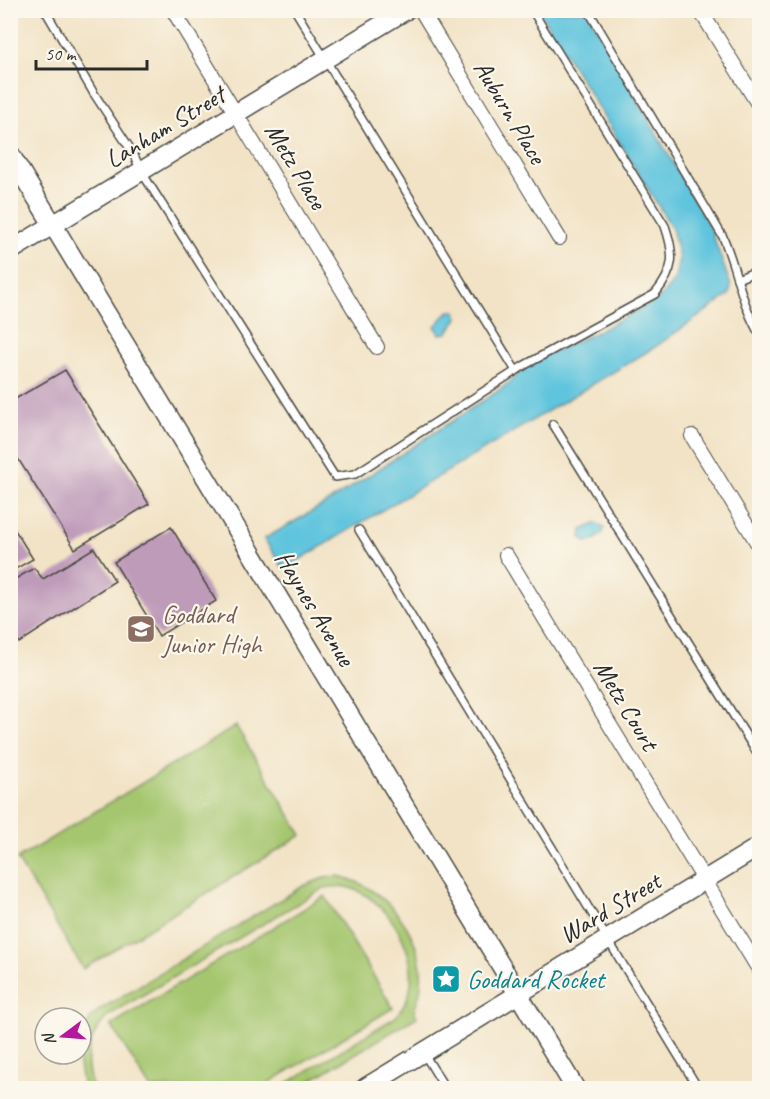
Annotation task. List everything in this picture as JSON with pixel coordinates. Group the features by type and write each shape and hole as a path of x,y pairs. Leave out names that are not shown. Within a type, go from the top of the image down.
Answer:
{"street":[{"name":"Metz Place","path":"173,10 376,347"},
{"name":"Lanham Street","path":"10,251 406,10"},
{"name":"Auburn Place","path":"421,10 559,238"},
{"path":"700,10 759,107"},
{"name":"Haynes Avenue","path":"10,154 575,1089"},
{"path":"692,436 759,547"},
{"name":"Metz Court","path":"506,555 759,971"},
{"name":"Ward Street","path":"365,1089 759,846"}],"lane":[{"path":"45,10 93,92 133,153 141,171 335,477 355,474 516,371 655,294 668,279 672,260 671,243 665,226 532,10"},
{"path":"295,10 516,371"},
{"path":"588,10 723,237 750,319 759,335"},
{"path":"737,279 759,270"},
{"path":"553,424 759,758"},
{"path":"359,530 698,1089"},
{"path":"423,1052 446,1089"}],"green space":[{"path":"236,726 302,835 83,969 17,859"},
{"path":"338,876 358,883 377,894 406,926 416,946 421,967 420,989 414,1010 417,1017 298,1088 279,1088 396,1017 409,993 411,969 408,954 395,925 374,901 361,892 347,887 338,887 324,888 109,1015 93,1038 93,1017 99,1010 303,886 324,878"},
{"path":"325,896 393,1008 260,1088 150,1088 111,1025"},
{"path":"79,1066 88,1066 93,1088 83,1088"}],"water":[{"path":"539,11 587,11 711,230 731,286 729,295 655,347 284,569 264,539 330,501 501,389 538,358 593,334 659,299 675,279 679,258 672,228"},
{"path":"449,311 456,311 458,318 447,333 440,334 435,326"},
{"path":"597,523 604,528 603,533 593,541 585,542 581,537 582,530"}],"building":[{"path":"65,370 149,504 75,549 10,446 10,402"},
{"path":"10,522 33,559 10,572"},
{"path":"171,527 216,601 159,636 114,562"},
{"path":"94,548 115,581 19,643 10,629 10,582 34,568 43,579"}],"place":[{"name":"Goddard Junior High","path":"141,629"},
{"name":"Goddard Rocket","path":"446,979"}]}
